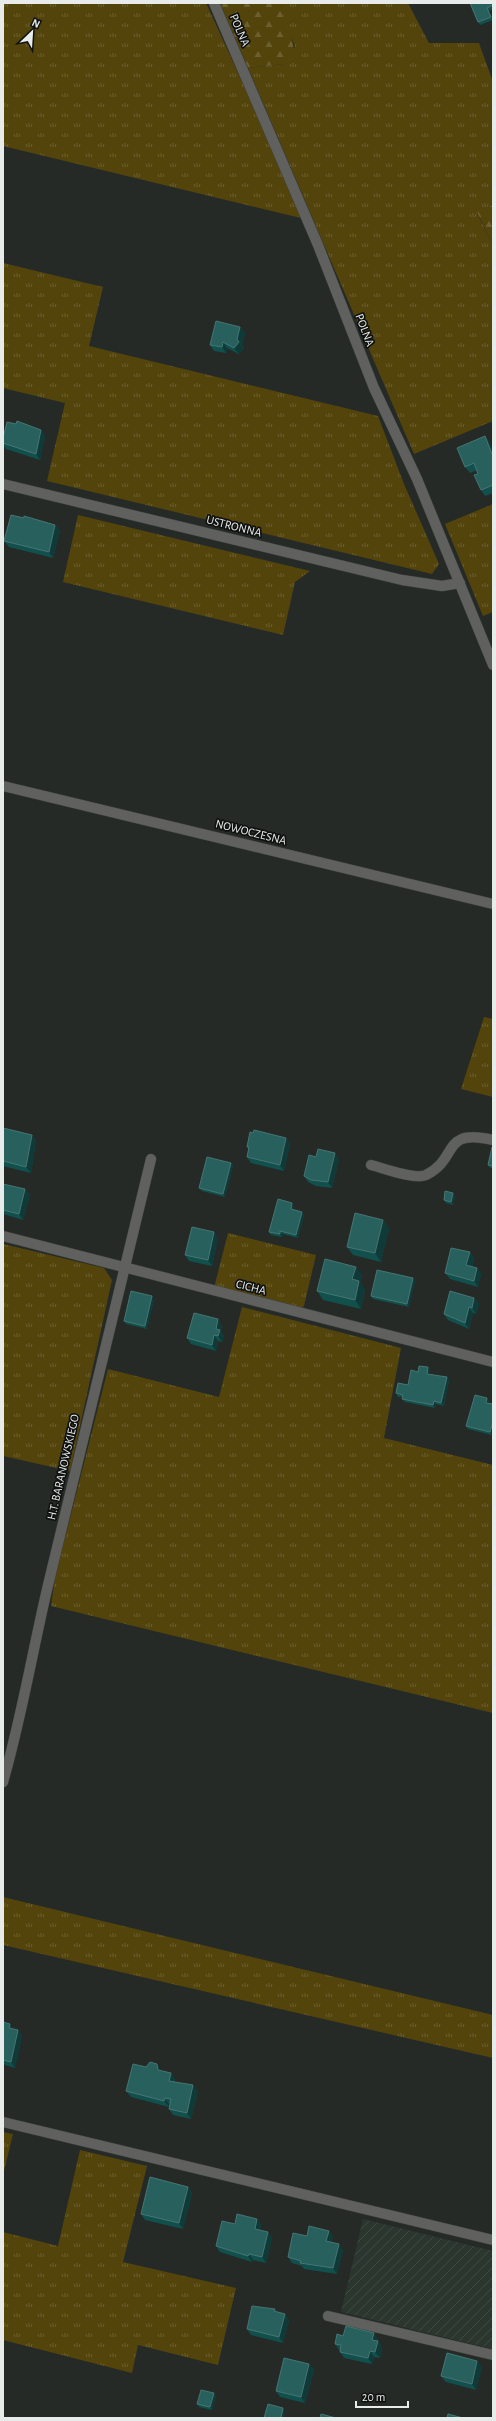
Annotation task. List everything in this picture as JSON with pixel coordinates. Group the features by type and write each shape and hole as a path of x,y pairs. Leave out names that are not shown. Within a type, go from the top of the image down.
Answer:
{"street":[{"name":"POLNA","path":"214,3 318,245 374,388 417,479 493,665"},
{"name":"USTRONNA","path":"3,484 402,580 442,586 460,583"},
{"name":"NOWOCZESNA","path":"3,786 493,904"},
{"path":"371,1165 414,1176 426,1175 441,1162 456,1141 464,1136 476,1136 493,1140"},
{"name":"H.T. BARANOWSKIEGO","path":"3,1782 15,1739 49,1582 124,1267 152,1159"},
{"name":"CICHA","path":"3,1236 493,1362"},
{"path":"3,2122 493,2240"},
{"path":"328,2316 493,2355"}],"shaded area":[{"path":"363,2219 493,2251 493,2349 341,2312"}],"green space":[{"path":"3,3 206,3 305,219 3,146"},
{"path":"220,3 281,3 292,38 294,60 284,64 248,68"},
{"path":"281,3 408,3 429,43 479,43 493,82 493,205 477,213 493,245 493,421 414,454 248,68 284,64 295,46 283,18"},
{"path":"493,205 493,245 477,212"},
{"path":"3,263 103,287 89,346 378,416 404,484 439,564 432,574 47,481 65,403 3,388"},
{"path":"493,504 493,612 483,616 445,524"},
{"path":"78,515 310,571 295,582 283,635 63,582"},
{"path":"484,1017 493,1019 493,1097 461,1089"},
{"path":"228,1233 316,1255 304,1306 300,1309 214,1288"},
{"path":"3,1244 104,1268 112,1280 70,1471 3,1456"},
{"path":"242,1307 401,1348 384,1438 493,1465 493,1713 51,1606 55,1577 108,1369 219,1397"},
{"path":"3,1897 493,2015 493,2058 3,1945"},
{"path":"3,2132 13,2134 3,2175"},
{"path":"80,2150 147,2166 123,2262 236,2288 218,2365 138,2345 132,2373 3,2340 3,2232 58,2246"}],"building":[{"path":"470,3 493,3 493,5 487,8 491,17 478,22"},
{"path":"216,321 240,327 237,339 239,342 234,348 223,342 222,347 210,345"},
{"path":"17,421 41,430 36,454 3,443 7,422 16,424"},
{"path":"485,436 492,454 493,453 493,485 481,490 474,475 478,474 474,463 465,467 457,448"},
{"path":"11,515 24,518 24,516 55,525 49,552 4,541"},
{"path":"3,1128 32,1135 26,1167 3,1161"},
{"path":"254,1130 286,1138 280,1165 247,1157 250,1132 253,1133"},
{"path":"493,1147 493,1166 488,1165"},
{"path":"318,1149 335,1153 328,1182 311,1180 304,1176 309,1155 316,1157"},
{"path":"207,1157 231,1163 223,1194 199,1188"},
{"path":"3,1184 25,1189 19,1214 3,1210"},
{"path":"445,1191 453,1193 451,1202 444,1200"},
{"path":"278,1199 292,1203 291,1209 302,1212 296,1235 280,1231 280,1234 269,1232"},
{"path":"355,1213 383,1220 375,1253 347,1247"},
{"path":"192,1227 214,1232 208,1260 185,1255"},
{"path":"451,1248 470,1252 466,1265 477,1268 474,1281 445,1273"},
{"path":"325,1259 356,1267 352,1279 359,1281 355,1300 317,1291"},
{"path":"377,1270 413,1278 407,1304 371,1296"},
{"path":"131,1291 152,1296 145,1326 124,1321"},
{"path":"450,1291 474,1298 472,1308 469,1307 465,1323 444,1314"},
{"path":"194,1313 218,1319 216,1329 220,1330 218,1336 214,1335 212,1345 187,1338"},
{"path":"419,1366 428,1367 427,1374 447,1377 441,1403 434,1401 433,1405 402,1399 403,1395 396,1393 398,1383 408,1385 411,1370 418,1372"},
{"path":"475,1395 487,1398 486,1403 493,1404 493,1422 490,1432 466,1426"},
{"path":"3,2022 10,2024 9,2028 18,2030 11,2062 3,2060"},
{"path":"150,2062 157,2064 158,2070 171,2073 169,2081 193,2085 187,2113 169,2109 171,2099 165,2098 164,2101 126,2091 133,2064 146,2067"},
{"path":"150,2177 188,2187 179,2223 141,2214"},
{"path":"237,2214 257,2219 255,2229 268,2232 262,2257 249,2254 248,2256 216,2246 222,2221 235,2224"},
{"path":"309,2226 329,2231 326,2241 339,2244 333,2268 300,2263 301,2261 288,2257 293,2233 307,2236"},
{"path":"252,2306 275,2309 274,2311 285,2314 279,2337 247,2329"},
{"path":"346,2326 374,2333 372,2340 378,2341 375,2352 370,2351 368,2358 340,2352 341,2345 335,2344 337,2334 343,2336"},
{"path":"447,2353 477,2361 472,2384 441,2376"},
{"path":"284,2358 309,2364 301,2397 276,2391"},
{"path":"201,2390 214,2393 210,2407 197,2404"},
{"path":"268,2404 283,2408 281,2418 264,2418"},
{"path":"321,2414 336,2418 320,2418"},
{"path":"448,2414 463,2418 447,2418"}]}
